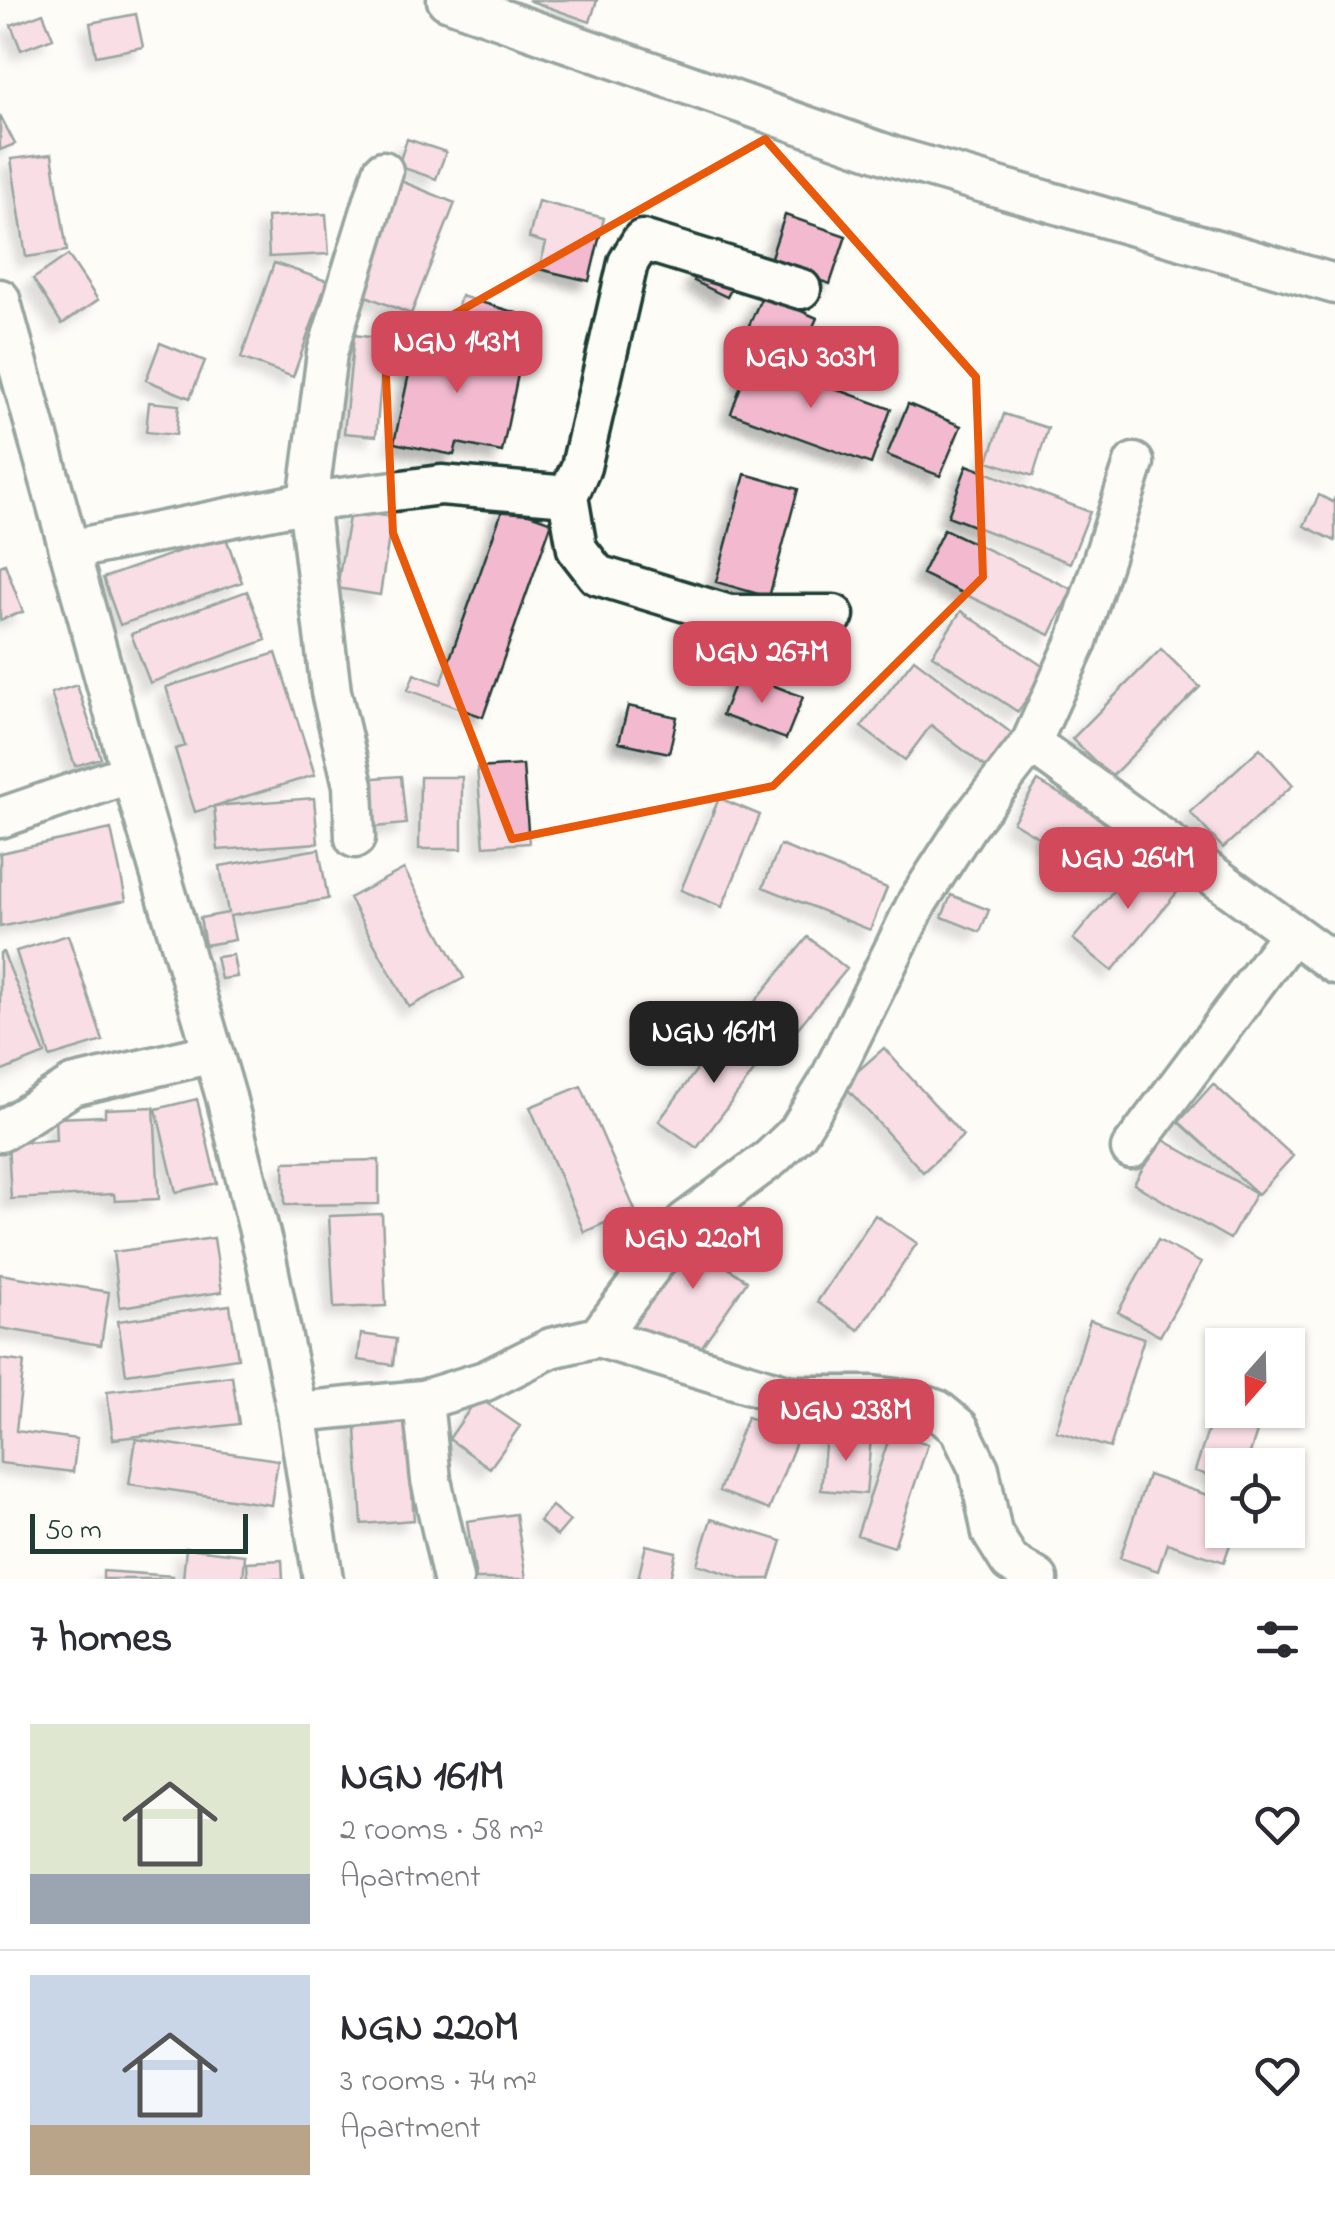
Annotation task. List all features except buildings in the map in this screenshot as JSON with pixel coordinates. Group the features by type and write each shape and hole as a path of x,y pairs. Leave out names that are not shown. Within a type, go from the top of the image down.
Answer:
{"street":[{"path":"447,0 894,157 1334,284"},
{"path":"355,838 353,785 331,692 308,502 327,353 383,171"},
{"path":"801,290 642,240 628,263 581,467 568,496 577,548 598,575 729,615 834,614"},
{"path":"0,300 213,1052 266,1263 297,1412 323,1579"},
{"path":"598,1337 684,1222 771,1158 798,1132 826,1085 918,901 968,824 1031,743 1077,641 1134,463"},
{"path":"69,550 308,502 441,485 568,496"},
{"path":"1031,743 1335,964"},
{"path":"0,818 132,773"},
{"path":"1131,1150 1292,932"},
{"path":"0,1132 72,1086 213,1052"},
{"path":"297,1412 423,1400 485,1381 551,1348 598,1337 790,1396 873,1396 911,1401 937,1410 959,1428 978,1470 992,1533 1010,1562 1038,1579"},
{"path":"423,1400 431,1480 453,1579"}],"highlighted area":[{"path":"765,139 976,377 983,577 773,786 512,839 393,533 385,353"}]}
